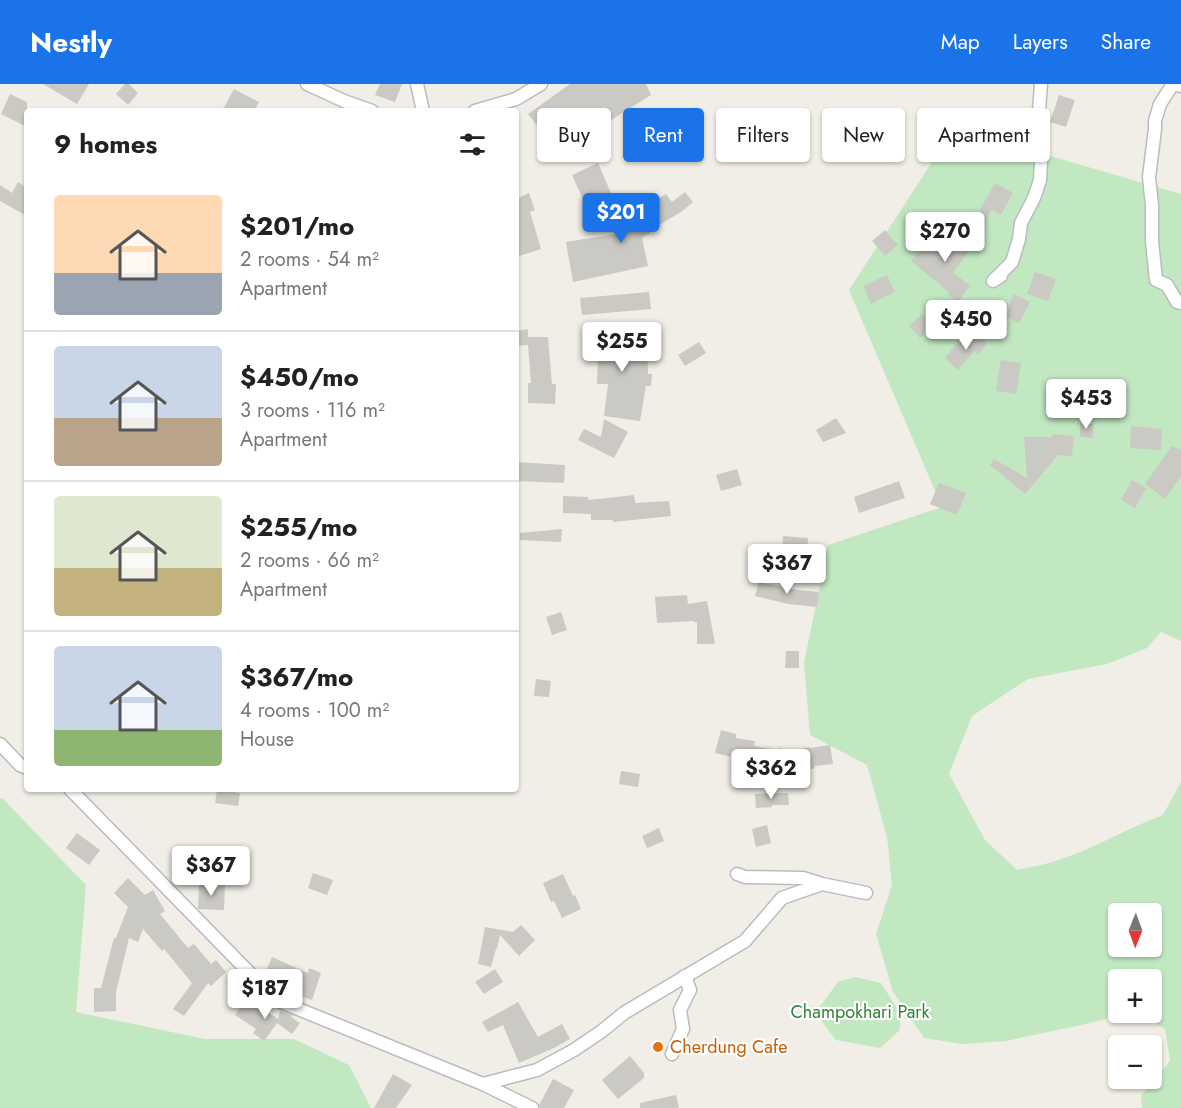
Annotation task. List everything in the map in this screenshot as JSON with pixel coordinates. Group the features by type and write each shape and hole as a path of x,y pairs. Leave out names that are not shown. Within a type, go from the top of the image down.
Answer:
{"street":[{"path":"307,84 364,108"},
{"path":"417,84 422,108"},
{"path":"485,108 516,99 541,84"},
{"path":"1001,276 993,281 1012,262 1021,223 1040,180 1041,162 1035,142 1041,84"},
{"path":"1181,86 1173,84 1160,104 1155,121 1149,177 1156,280 1167,285 1177,302 1181,303"},
{"path":"0,744 24,767"},
{"path":"73,792 276,1000 483,1084 532,1108"},
{"path":"737,874 745,878 803,878 866,893"},
{"path":"483,1084 537,1070 553,1062 602,1031 624,1013 745,941 782,898 822,884"},
{"path":"672,1054 683,1029 680,1010 690,990 685,976"}],"green space":[{"path":"1050,156 1181,194 1181,641 1161,632 1147,648 1107,664 1028,679 972,716 949,774 985,840 1017,870 1071,855 1163,815 1181,782 1181,1108 1142,1108 1141,1096 1147,1089 1162,1089 1162,1071 1170,1061 1165,1029 1154,1023 1162,1023 1162,969 1108,969 1108,1018 1006,1041 962,1044 924,1038 893,992 876,934 892,885 887,837 867,765 810,735 804,663 828,545 942,507 849,290 932,162 1050,162"},
{"path":"2,798 86,885 76,1012 205,1039 294,1039 349,1065 371,1108 0,1108 0,799"},
{"name":"Champokhari Park","path":"855,977 881,983 900,1013 900,1030 880,1048 836,1040 815,1013 838,982"}],"building":[{"path":"43,84 89,84 77,104"},
{"path":"125,84 129,84 138,93 128,105 116,94"},
{"path":"380,84 402,84 395,102 375,95"},
{"path":"570,84 646,84 651,95 630,108 623,108 623,113 611,120 611,108 537,108 537,126 528,114"},
{"path":"234,89 259,102 256,108 224,108"},
{"path":"10,94 27,102 27,108 24,108 24,126 1,114"},
{"path":"1059,95 1075,100 1066,127 1050,122"},
{"path":"598,163 611,193 585,204 572,175"},
{"path":"18,182 24,186 24,214 0,201 0,185 12,193"},
{"path":"995,183 1013,193 1001,215 991,210 975,247 963,242 971,221 973,222"},
{"path":"685,192 693,202 642,238 648,266 573,282 566,242 629,232 644,223 646,225 649,222 641,209 666,194 672,202"},
{"path":"529,193 535,210 530,212 541,249 519,256 519,198"},
{"path":"944,229 971,248 953,273 970,285 958,302 911,261 926,244 931,248"},
{"path":"885,230 898,245 885,256 872,241"},
{"path":"1035,272 1056,279 1048,301 1027,294"},
{"path":"887,275 895,292 871,304 863,286"},
{"path":"649,292 651,309 582,315 580,298"},
{"path":"1014,294 1030,302 1019,323 1007,317"},
{"path":"922,314 933,326 920,338 909,326"},
{"path":"528,329 528,337 548,337 552,384 556,384 555,404 528,403 528,383 531,383 528,345 519,346 519,330"},
{"path":"974,332 985,341 985,346 978,355 974,351 958,370 945,358 958,342 963,345"},
{"path":"647,336 648,374 652,374 651,386 646,386 640,421 604,416 608,384 597,384 598,353 582,354 582,337"},
{"path":"699,342 706,353 685,366 678,355"},
{"path":"1001,360 1021,363 1016,394 996,391"},
{"path":"836,418 846,433 823,442 816,430"},
{"path":"604,419 628,432 614,458 578,440 584,429 601,437"},
{"path":"1080,423 1093,424 1093,438 1080,437"},
{"path":"1131,426 1162,429 1161,450 1130,448"},
{"path":"1052,434 1074,436 1072,456 1058,455 1025,494 990,465 994,459 1027,478 1024,437 1052,437"},
{"path":"1172,446 1181,450 1181,476 1165,499 1145,484"},
{"path":"519,462 565,465 564,483 519,481"},
{"path":"737,469 742,485 721,491 716,475"},
{"path":"1132,480 1146,488 1135,508 1121,500"},
{"path":"899,481 905,498 859,513 854,497"},
{"path":"939,483 966,493 957,515 930,504"},
{"path":"634,495 635,503 669,501 671,516 613,522 613,520 591,520 591,514 563,513 563,496 588,497 588,500"},
{"path":"562,529 561,542 520,540 520,533"},
{"path":"783,536 808,538 807,556 782,555"},
{"path":"759,582 819,592 817,607 788,604 755,596"},
{"path":"687,595 688,604 707,601 715,644 697,644 697,622 657,623 655,597"},
{"path":"561,612 567,630 552,635 546,617"},
{"path":"786,651 799,651 799,668 785,668"},
{"path":"536,679 551,681 549,697 534,696"},
{"path":"721,730 736,734 736,738 755,741 754,746 778,750 779,748 791,751 830,745 833,764 814,766 815,768 795,773 732,760 732,757 715,753"},
{"path":"621,771 640,774 638,787 619,784"},
{"path":"217,792 240,793 238,806 215,803"},
{"path":"788,793 789,805 756,808 755,794"},
{"path":"767,825 771,843 756,847 752,829"},
{"path":"659,828 664,841 647,848 642,836"},
{"path":"77,833 100,850 89,865 66,848"},
{"path":"313,873 333,880 327,895 308,888"},
{"path":"563,874 581,909 562,918 554,901 551,902 543,883"},
{"path":"128,878 145,895 153,890 165,911 160,914 188,948 194,944 211,964 216,960 226,972 211,986 208,983 184,1016 173,1009 192,983 164,949 162,951 143,929 138,942 129,938 116,992 116,1011 94,1012 94,988 101,988 114,938 116,938 128,907 114,893"},
{"path":"199,884 225,885 224,910 198,909"},
{"path":"521,925 535,940 519,956 500,935 491,967 478,964 485,927 513,932"},
{"path":"272,957 308,973 309,968 321,973 312,1000 298,995 297,999 285,995 287,987 264,976"},
{"path":"495,969 503,982 484,994 475,982"},
{"path":"247,998 278,1019 280,1011 292,1015 291,1017 300,1023 292,1034 277,1023 264,1041 253,1033 256,1029 235,1015"},
{"path":"518,1002 538,1037 562,1024 570,1039 519,1063 503,1025 488,1032 482,1022"},
{"path":"630,1056 644,1073 644,1078 618,1099 602,1080"},
{"path":"393,1074 412,1085 396,1108 374,1108"},
{"path":"553,1079 574,1090 564,1108 540,1108 539,1105"},
{"path":"676,1095 679,1108 640,1108 640,1103"}],"place":[{"name":"Cherdung Cafe","path":"658,1047"}]}
